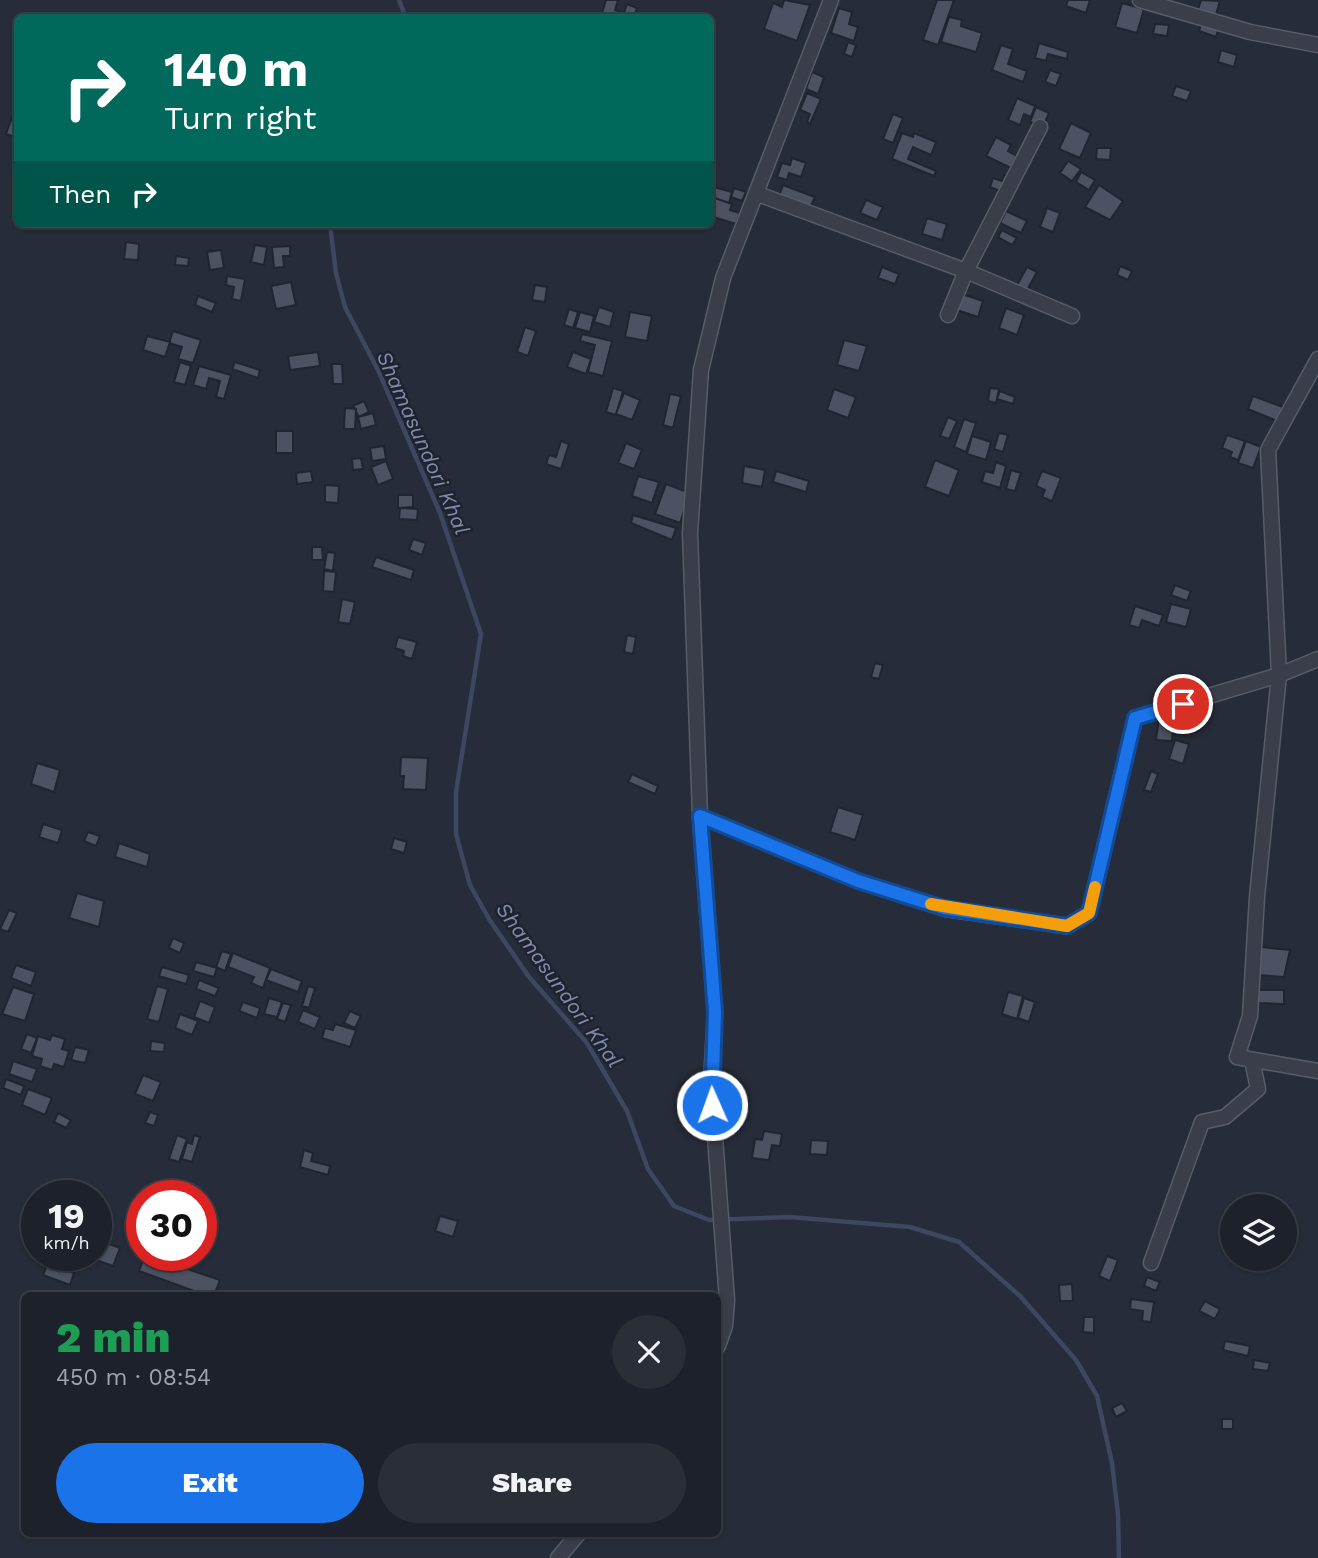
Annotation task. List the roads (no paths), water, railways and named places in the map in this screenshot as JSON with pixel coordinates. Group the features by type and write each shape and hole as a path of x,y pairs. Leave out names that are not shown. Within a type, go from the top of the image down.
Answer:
{"street":[{"path":"721,1337 725,1326 727,1300 711,1082 715,1012 700,816 690,533 701,370 723,278 758,194 831,0"},
{"path":"1140,0 1250,32 1318,45"},
{"path":"948,315 966,271 1040,127"},
{"path":"758,194 966,271 1072,316"},
{"path":"1318,359 1268,450 1279,675 1257,897 1250,1016 1237,1057 1318,1071"},
{"path":"700,816 858,881 944,908 1067,926 1089,913 1135,718 1279,675 1318,659"},
{"path":"1151,1263 1202,1122 1225,1117 1258,1088 1252,1060"},
{"path":"558,1558 576,1537"}],"waterway":[{"name":"Shamasundori Khal","path":"399,0 404,14"},
{"name":"Shamasundori Khal","path":"330,228 336,273 345,307 379,372 440,513 481,634 456,792 456,834 470,885 489,919 529,977 587,1043 627,1111 648,1169 674,1206 709,1220 789,1217 910,1227 959,1242 1020,1296 1076,1360 1097,1396 1112,1463 1118,1514 1119,1558"}]}
